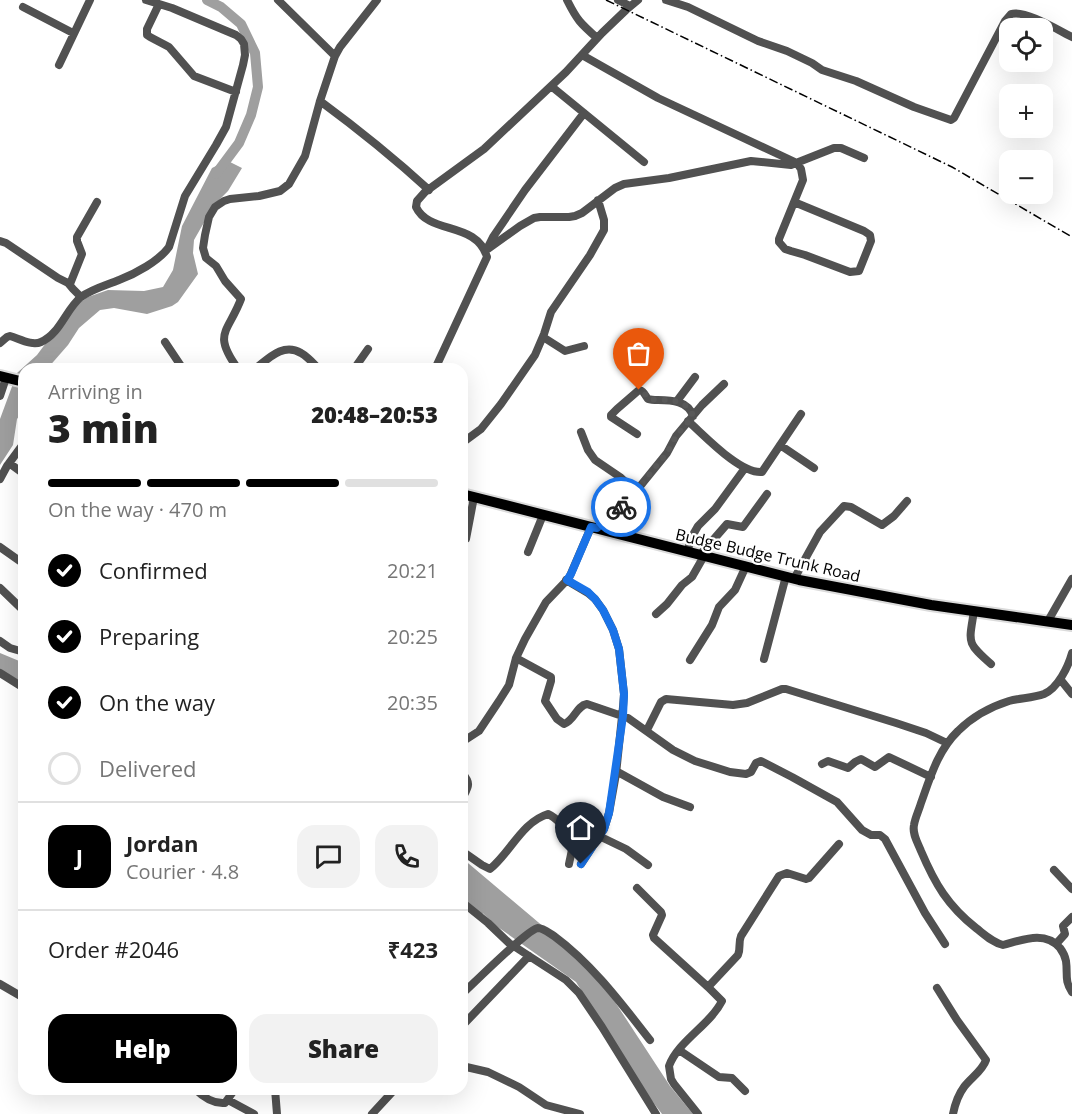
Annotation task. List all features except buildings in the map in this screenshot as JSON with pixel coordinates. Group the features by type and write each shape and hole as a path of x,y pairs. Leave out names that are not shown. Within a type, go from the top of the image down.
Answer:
{"main road":[{"name":"Budge Budge Trunk Road","path":"468,496 790,578 931,605 1072,625"}],"street":[{"path":"59,65 90,0"},
{"path":"0,343 10,336 32,343 41,342 81,297 99,287 129,276 166,251 185,196 226,127 245,55 241,39 172,8 146,0"},
{"path":"278,0 335,56"},
{"path":"234,363 224,346 224,337 241,299 225,281 216,266 206,258 203,248 209,218 215,207 224,201 259,196 285,188 305,156 335,56 377,0"},
{"path":"567,0 574,16 597,38"},
{"path":"618,0 630,6"},
{"path":"486,250 466,233 427,220 417,210 416,203 420,197 484,149 638,0"},
{"path":"666,0 688,7 758,41 787,51 822,70 856,81 914,107 951,120 1011,14 1018,13 1030,17 1072,37"},
{"path":"159,4 147,29 147,34 169,47 194,76 236,92"},
{"path":"23,7 73,33"},
{"path":"582,55 658,98 797,163 803,180 794,202 779,239 780,245 850,272 859,271 871,241 870,235 794,202"},
{"path":"551,86 644,162"},
{"path":"320,101 360,130 429,190"},
{"path":"438,363 487,257 486,250 493,237 525,190 584,113"},
{"path":"486,250 534,218 575,216 624,184 679,177 751,160 785,165 797,163 834,148 841,148 864,158"},
{"path":"468,439 481,429 527,368 543,337 551,312 590,255 604,230 604,220 598,200"},
{"path":"70,284 82,254 76,240 97,202"},
{"path":"0,241 70,284 81,297"},
{"path":"543,337 565,351 584,346"},
{"path":"165,342 179,363"},
{"path":"358,363 368,349"},
{"path":"262,363 275,352 282,350 300,352 312,363"},
{"path":"677,401 695,377"},
{"path":"0,396 11,379"},
{"path":"468,738 483,726 509,685 516,658 525,639 546,602 571,574 594,528 636,492 667,453 676,436 702,405 724,384"},
{"path":"637,434 611,417 612,413 637,391 642,391 651,400 677,401 687,406 691,410 691,418 735,462 746,468 762,472 801,414"},
{"path":"580,432 595,460 620,477 636,492"},
{"path":"780,445 814,468"},
{"path":"0,479 18,451"},
{"path":"9,463 18,470"},
{"path":"687,551 698,526 746,468"},
{"path":"657,614 692,576 702,555 727,525 743,527 766,494"},
{"path":"468,531 474,497"},
{"path":"764,659 790,578 820,532 844,506 851,507 882,525 894,516 907,501"},
{"path":"528,552 543,514"},
{"path":"0,547 18,560"},
{"path":"690,660 712,625 719,607 735,590 746,566"},
{"path":"1048,621 1072,579"},
{"path":"567,580 588,592 603,610 619,649 624,694 609,813 604,829 581,864"},
{"path":"0,588 18,605"},
{"path":"974,611 971,642 975,650 991,664"},
{"path":"0,641 18,650"},
{"path":"1072,653 1060,679 1045,693 1009,701 979,714 958,730 947,743 913,825 922,854 939,889 964,918 989,939 1003,945 1037,937 1056,944 1064,954 1066,979 1072,992"},
{"path":"516,658 551,677 545,701 557,719 564,724 570,721 584,704 597,707 623,716 695,761 730,772 750,773 758,761 765,762 840,804 862,830 885,839 925,913 945,944"},
{"path":"0,673 18,684"},
{"path":"1060,679 1072,694"},
{"path":"646,730 661,702 666,699 733,705 747,703 786,689 926,733 947,743"},
{"path":"822,764 828,761 848,768 861,759 876,767 886,758 891,757 931,777"},
{"path":"616,771 663,797 690,807"},
{"path":"468,855 490,869 522,832 548,814 572,835 573,846 569,864"},
{"path":"599,836 626,849 648,865"},
{"path":"708,987 738,955 741,936 780,876 787,873 809,878 839,844"},
{"path":"1054,870 1072,889"},
{"path":"637,888 661,912 662,915 653,934 654,938 721,999 722,1004 669,1063 671,1079 698,1114"},
{"path":"468,907 529,956 566,980 579,993 657,1114"},
{"path":"1056,944 1065,934 1062,926 1072,917"},
{"path":"468,988 514,944 540,928 565,945 584,962 651,1040"},
{"path":"468,1020 529,956"},
{"path":"0,984 18,994"},
{"path":"937,988 986,1060 960,1093 953,1114"},
{"path":"679,1050 719,1077 732,1078 745,1090"},
{"path":"468,1067 488,1072 519,1087 546,1105 580,1114"},
{"path":"204,1095 216,1102 225,1103 231,1095"},
{"path":"276,1095 278,1114"},
{"path":"372,1114 389,1095"},
{"path":"228,1100 254,1114"}],"shaded area":[{"path":"224,162 230,162 242,168 228,191 214,205 194,240 193,253 198,274 178,302 147,314 114,308 100,310 79,328 52,363 28,363 37,355 72,308 88,297 108,290 144,291 163,287 173,270 182,226 212,168"},
{"path":"17,373 18,418 13,445 0,465 0,419"},
{"path":"0,653 18,660 18,680 0,670"},
{"path":"468,863 589,965 670,1086 693,1114 662,1114 643,1089 576,982 495,925 468,899"}],"waterway":[{"path":"207,0 221,7 241,24 255,53 258,87 251,115 239,143 216,174"},
{"path":"468,901 478,912"}],"railway":[{"path":"606,0 952,167 1072,237"}],"way so far":[{"path":"621,507 667,453 676,436 693,416 691,410 682,403 670,400 651,400 639,390"}],"route":[{"path":"581,864 604,829 609,813 624,694 618,643 603,610 591,595 567,580 591,527 597,528 621,507"}]}
